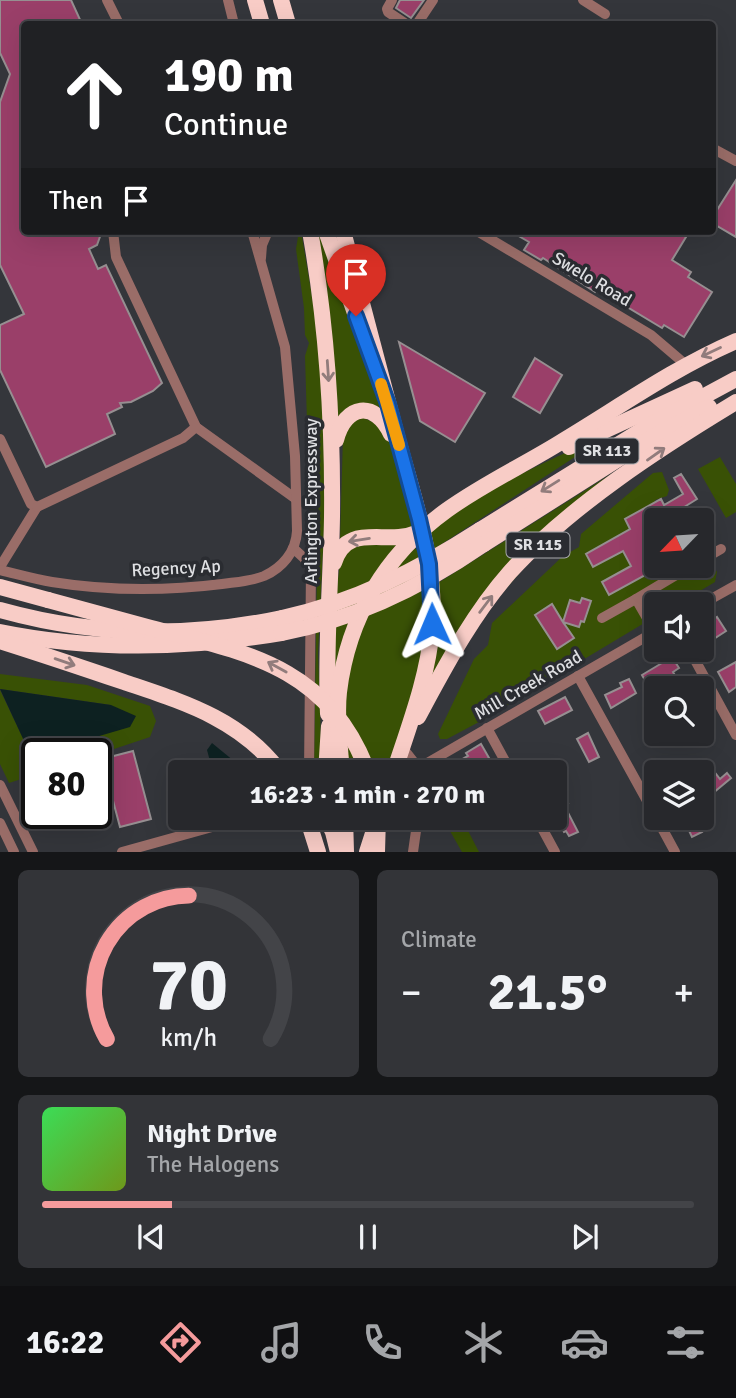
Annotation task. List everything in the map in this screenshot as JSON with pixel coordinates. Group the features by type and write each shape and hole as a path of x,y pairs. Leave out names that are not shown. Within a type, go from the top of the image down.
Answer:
{"highway":[{"path":"255,0 261,21"},
{"path":"281,0 287,21"},
{"name":"Arlington Expressway","path":"311,235 326,338 332,461 327,662 332,760"},
{"path":"327,235 388,404"},
{"path":"344,235 422,530 430,579 432,631 424,673 402,747"},
{"path":"341,760 338,706 347,651 356,626 384,572 422,530 462,500 685,364 736,341"},
{"path":"503,477 736,372"},
{"name":"SR 113","path":"482,537 645,428 736,379"},
{"name":"SR 113","path":"0,632 50,641 138,646 199,644 281,625 375,589 482,537 653,437 736,393"},
{"name":"SR 115","path":"398,760 402,747 468,627 510,573 556,528 597,495 736,401"},
{"path":"332,461 337,434 344,420 354,412 366,411 379,416 384,422 407,472"},
{"path":"413,495 435,506 462,500"},
{"path":"330,590 337,556 347,542 360,538 402,537 422,530"},
{"path":"0,587 218,645 267,662 296,678 325,702 351,736 362,760"},
{"name":"SR 113","path":"0,610 49,622 135,632 200,631 281,625"},
{"path":"0,641 206,711 242,733 268,760"},
{"path":"327,760 329,720"},
{"path":"312,830 318,852"},
{"path":"332,830 339,852"},
{"path":"338,830 339,852"},
{"path":"345,830 346,852"},
{"path":"367,852 374,830"},
{"path":"377,852 378,830"}],"street":[{"path":"107,0 118,21"},
{"path":"228,0 233,21"},
{"path":"392,0 388,12 402,21"},
{"path":"419,21 433,0"},
{"path":"583,0 605,14"},
{"path":"716,150 736,161"},
{"path":"115,235 116,257 196,427 296,499"},
{"path":"253,235 285,347 292,410 296,499 297,531 293,548 311,569 309,760"},
{"path":"260,264 266,235"},
{"name":"Swelo Road","path":"484,235 651,335 685,364"},
{"path":"0,439 31,504 37,507 183,438 196,427"},
{"name":"Regency Ap","path":"37,507 0,568 77,585 167,589 241,582 263,577 281,566 293,548"},
{"path":"714,553 721,549"},
{"path":"602,618 671,578"},
{"path":"714,597 736,585"},
{"path":"636,599 644,612"},
{"name":"Mill Creek Road","path":"434,760 644,637"},
{"path":"696,662 736,735"},
{"path":"578,676 644,795"},
{"path":"487,728 504,760"},
{"path":"402,747 410,760"},
{"path":"0,785 33,852"},
{"path":"0,823 14,852"},
{"path":"122,852 201,830"},
{"path":"308,830 309,852"},
{"path":"413,852 416,830"},
{"path":"543,830 555,852"},
{"path":"663,830 676,852"}],"green space":[{"path":"298,235 302,235 322,356 328,447 318,653 322,760 314,760 317,567 311,552 305,356 309,343 305,335 296,249"},
{"path":"315,235 321,235 372,378 381,412 337,423"},
{"path":"362,417 381,426 390,442 404,495 417,527 412,531 348,534 340,540 343,437 346,426"},
{"path":"606,434 607,436 431,551 427,531 448,516 514,478"},
{"path":"651,449 572,511 432,676 438,583"},
{"path":"720,457 736,484 736,512 726,518 698,469"},
{"path":"662,472 669,490 667,496 655,500 655,508 644,508 644,578 714,578 714,567 717,572 715,582 698,592 644,592 644,623 479,722 447,739 440,739 438,734 474,659 488,645 492,623 563,556 579,547 581,534 653,473"},
{"path":"401,540 332,700 332,630 340,562 345,546"},
{"path":"413,548 419,550 427,589 423,659 392,760 344,760 345,674 376,594"},
{"path":"0,674 87,685 150,706 156,721 150,737 112,750 112,738 58,738 111,705 0,689"},
{"path":"0,690 23,738 21,779 9,783 0,764"},
{"path":"449,830 468,830 479,852 462,852"}],"shaded area":[{"path":"0,689 111,705 136,716 130,727 92,738 23,738"},
{"path":"212,743 233,760 210,760 207,750"}],"building":[{"path":"0,0 71,0 81,21 21,21 21,235 101,235 97,245 89,249 98,269 106,265 162,383 153,391 131,402 120,403 122,407 107,414 115,434 46,467 0,370 0,325 24,314 0,265 0,102 10,74 0,53"},
{"path":"400,0 424,0 411,18 396,8"},
{"path":"736,180 736,237 716,225 717,210"},
{"path":"517,235 683,235 686,237 672,260 691,272 688,277 712,292 684,337 664,325 662,328 619,302 621,298 600,285 595,292 543,258 541,260 524,250 529,242"},
{"path":"399,342 485,393 455,442 420,421"},
{"path":"535,358 562,375 540,413 513,397"},
{"path":"681,474 697,499 683,508 645,508 661,499 664,505 683,494 674,478"},
{"path":"644,508 644,576 609,595 602,582 631,566 623,551 593,567 586,554 630,529 625,519"},
{"path":"582,598 591,601 584,622 581,621 579,627 563,622 570,600 580,603"},
{"path":"552,604 574,638 557,649 535,615"},
{"path":"717,617 726,631 714,639 714,619"},
{"path":"664,662 675,662 679,668 673,672 675,676 644,676 644,678 642,675"},
{"path":"736,662 736,687 729,692 718,672"},
{"path":"629,679 636,693 611,708 605,695 622,687 620,683"},
{"path":"565,697 572,710 545,724 538,711"},
{"path":"588,733 599,757 589,762 577,739"},
{"path":"481,744 489,758 461,760 468,756 466,753"},
{"path":"133,751 151,819 120,827 112,797 112,756"},
{"path":"727,773 731,778 714,792 714,776 716,774 720,779"},
{"path":"567,811 578,832 569,836 563,830 567,830"},
{"path":"689,830 701,830 702,832 692,837"}],"slow traffic":[{"path":"381,384 399,445"}],"route":[{"path":"356,316 388,404 419,519 429,564 432,624"}]}
